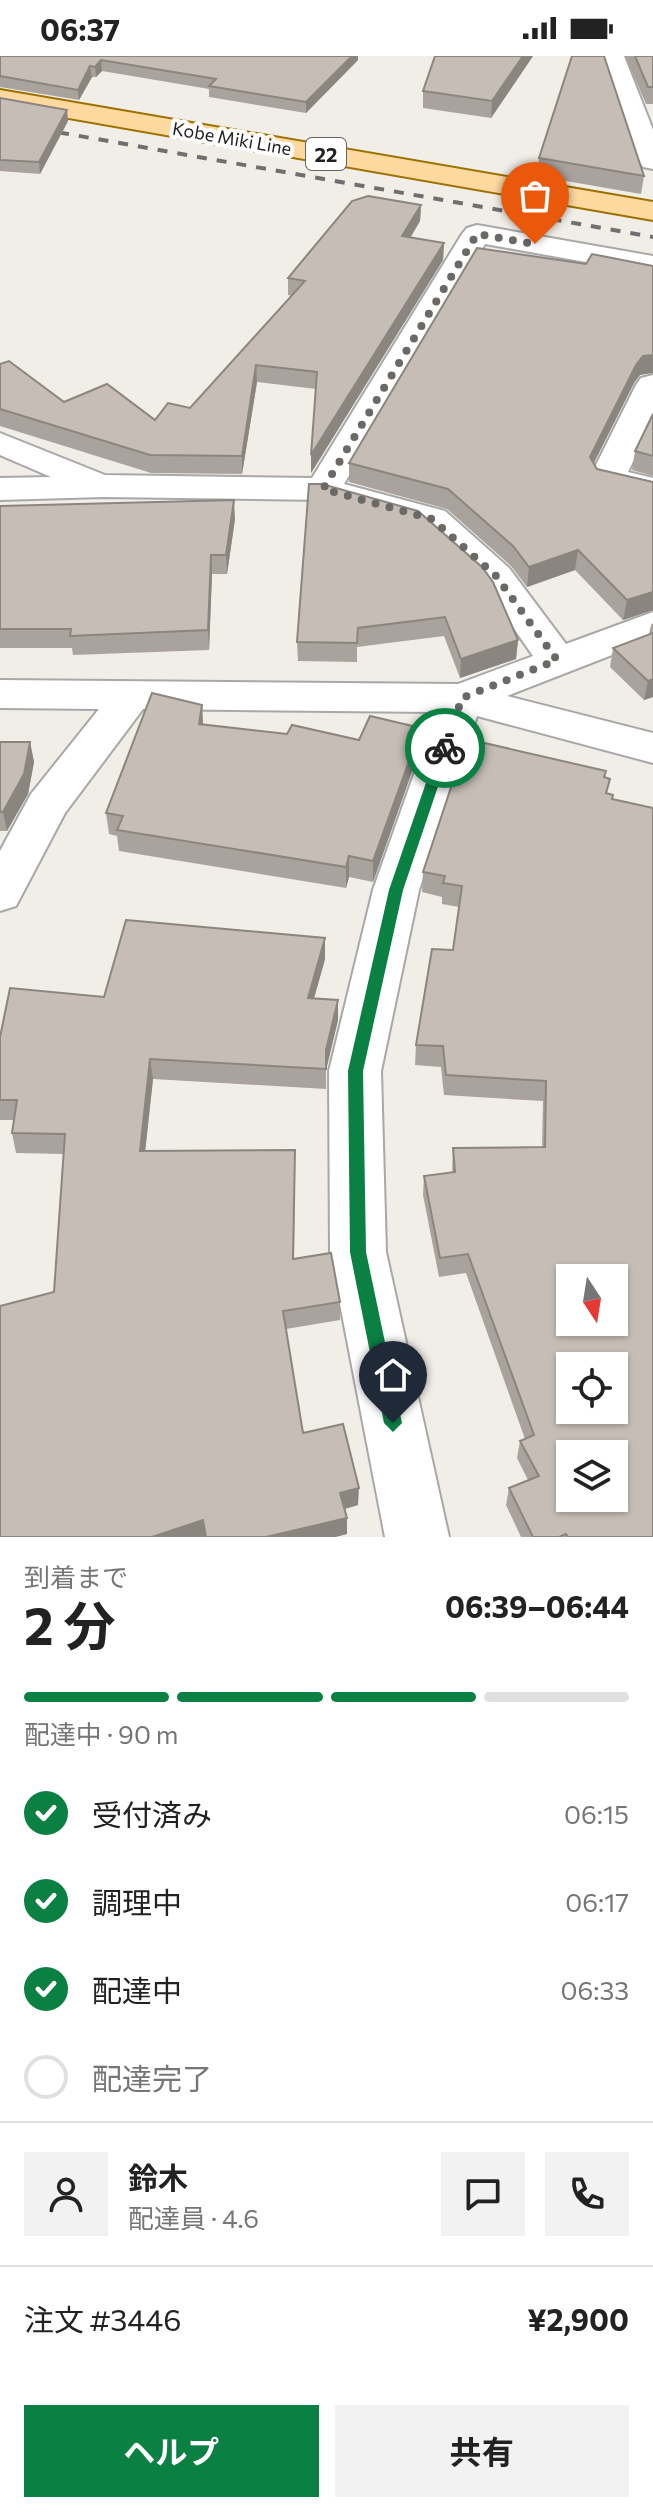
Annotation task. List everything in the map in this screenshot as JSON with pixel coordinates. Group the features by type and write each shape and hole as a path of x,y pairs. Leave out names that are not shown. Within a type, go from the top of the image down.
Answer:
{"main road":[{"name":"Kobe Miki Line","path":"0,98 653,211"}],"street":[{"path":"612,56 653,161"},
{"path":"323,489 477,234 653,265"},
{"path":"653,385 608,477 653,489"},
{"path":"0,443 103,486"},
{"path":"0,489 103,486 323,489 432,519 496,576 557,660"},
{"path":"417,1537 358,1252 355,1071 396,890 462,698 653,625"},
{"path":"0,694 462,698 653,748"},
{"path":"0,894 47,805 132,695"}],"building":[{"path":"0,56 352,56 306,102 209,86 216,79 101,60 95,67 90,66 78,90 0,76"},
{"path":"435,56 523,56 492,101 423,91"},
{"path":"572,56 604,56 644,176 539,158"},
{"path":"635,56 653,56 653,87 648,87"},
{"path":"0,98 67,110 39,162 0,160"},
{"path":"368,196 421,205 402,236 444,243 311,455 317,372 256,365 242,456 150,455 0,409 0,364 9,361 64,402 107,384 155,420 168,403 190,408 305,281 288,278 352,201"},
{"path":"477,248 586,264 592,254 653,266 653,355 643,356 636,365 590,457 597,469 653,482 653,592 627,600 578,550 529,567 513,546 448,489 349,463"},
{"path":"653,414 653,456 635,451"},
{"path":"309,484 322,484 418,511 482,567 493,582 518,640 461,659 445,617 358,628 357,643 297,642"},
{"path":"234,500 226,555 211,555 208,630 70,636 71,629 0,629 0,506"},
{"path":"653,633 653,679 648,681 613,648"},
{"path":"152,693 202,705 199,724 287,734 292,725 359,740 370,716 421,728 373,861 349,856 346,867 117,830 123,816 106,813"},
{"path":"467,739 606,771 604,777 610,779 606,793 613,795 612,799 653,808 653,1537 568,1537 566,1534 533,1537 509,1488 539,1476 520,1441 534,1435 468,1254 440,1258 424,1176 455,1172 453,1148 545,1147 546,1081 446,1075 443,1046 416,1045 432,949 453,950 462,886 443,883 445,876 423,872"},
{"path":"0,742 30,742 24,774 3,812 0,812"},
{"path":"126,920 325,938 308,998 338,1000 326,1050 326,1069 150,1059 140,1151 295,1150 293,1259 331,1253 340,1302 283,1311 303,1433 343,1424 359,1488 340,1493 347,1518 266,1537 206,1537 203,1520 152,1537 0,1537 0,1306 54,1292 65,1134 12,1133 17,1100 0,1100 0,1037 10,988 104,997"}],"railway":[{"path":"0,122 653,237"}],"way so far":[{"path":"445,748 462,698 557,660 496,576 432,519 323,489 477,234 535,244"}],"route":[{"path":"393,1423 358,1252 355,1071 396,890 445,748"}]}
